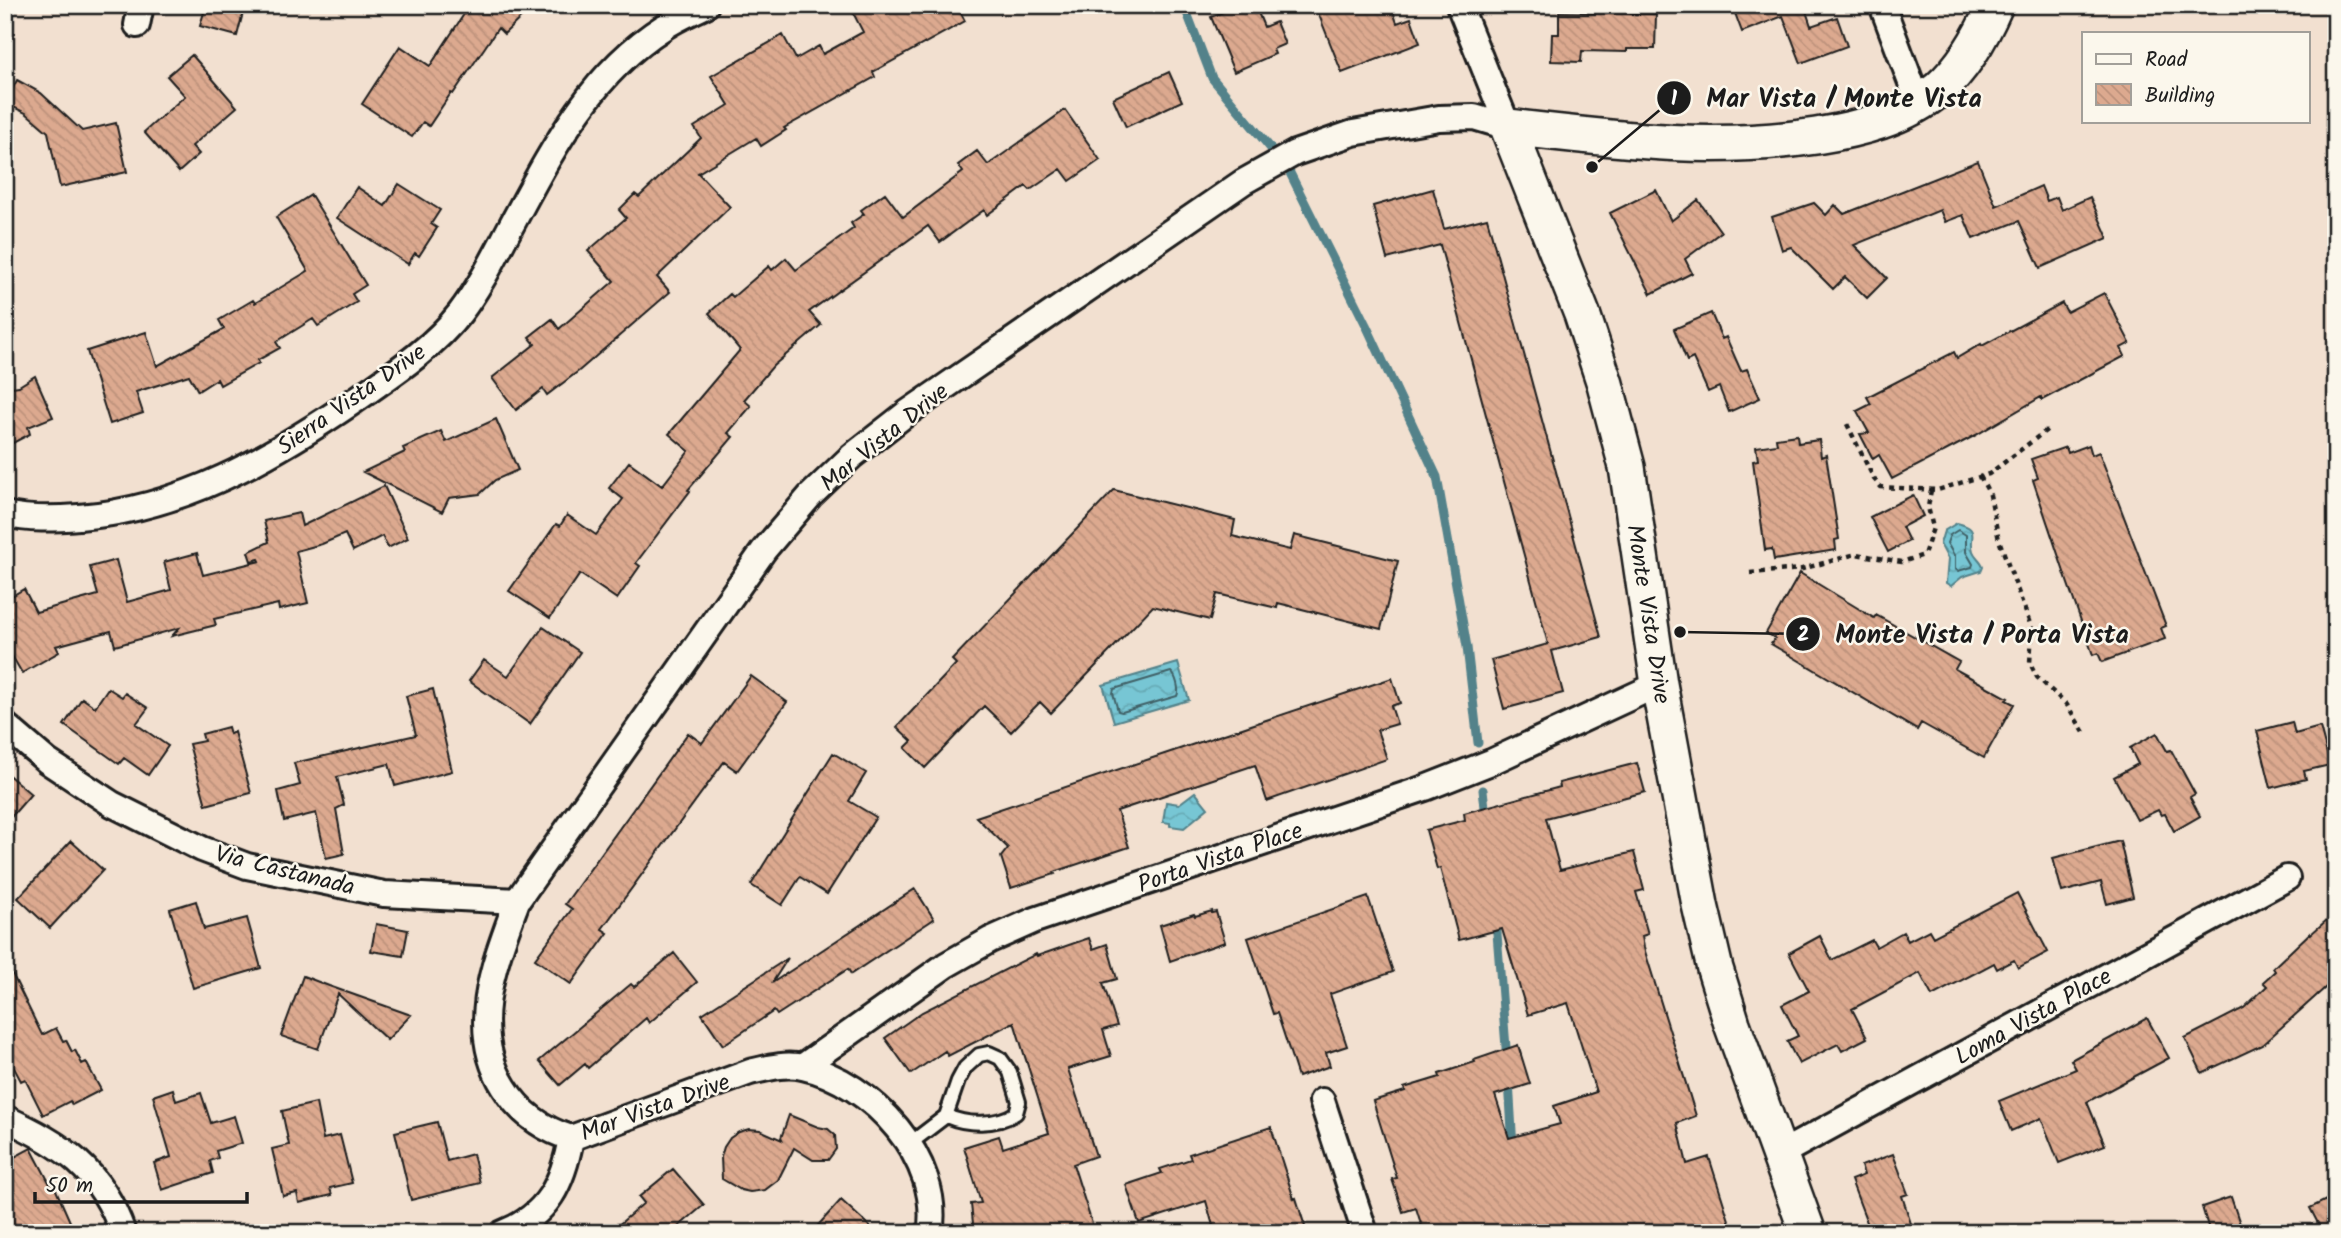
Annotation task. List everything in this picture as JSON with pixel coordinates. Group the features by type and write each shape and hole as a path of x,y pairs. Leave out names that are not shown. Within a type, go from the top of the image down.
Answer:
{"street":[{"name":"Sierra Vista Drive","path":"5,514 44,519 106,515 190,493 269,456 373,388 435,340 459,313 481,281 571,121 609,73 665,25 706,5"},
{"name":"Monte Vista Drive","path":"1459,5 1582,314 1605,384 1627,467 1659,684 1694,877 1732,1024 1808,1233"},
{"path":"1882,5 1919,104"},
{"name":"Mar Vista Drive","path":"930,1233 931,1200 926,1180 908,1145 864,1097 841,1082 802,1067 781,1065 750,1072 571,1138 549,1131 518,1106 497,1077 488,1053 485,1020 489,989 517,901 764,550 810,496 852,456 907,413 1243,182 1295,153 1353,133 1439,118 1474,117 1508,127 1641,142 1720,145 1787,140 1850,131 1891,118 1919,104 1940,88 1961,65 1995,5"},
{"name":"Porta Vista Place","path":"802,1067 946,965 990,940 1035,920 1425,788 1491,762 1659,684"},
{"name":"Via Castanada","path":"5,725 47,761 113,804 202,849 247,866 384,894 517,901"},
{"name":"Loma Vista Place","path":"1780,1154 2287,878"},
{"path":"1322,1101 1364,1233"},
{"path":"5,1118 47,1138 73,1156 91,1174 104,1194 117,1215 122,1233"},
{"path":"503,1233 530,1219 542,1208 561,1179 571,1138"}],"lane":[{"path":"908,1145 946,1116 965,1068 979,1055 989,1053 1000,1058 1010,1072 1019,1102 1016,1113 1005,1120 987,1122 959,1122 946,1116"}],"path":[{"path":"1847,424 1874,479 1881,487 1931,490 1989,474 2048,429"},
{"path":"1980,476 1990,495 2000,540 2032,629 2030,663 2037,677 2067,705 2085,734"},
{"path":"1750,573 1802,569 1856,554 1902,562 1924,555 1933,528 1928,507 1931,490"}],"water":[{"path":"1957,523 1972,531 1973,551 1983,566 1981,571 1962,577 1951,586 1946,583 1948,559 1940,544 1944,531"},
{"path":"1178,663 1189,700 1114,722 1103,685"},
{"path":"1195,792 1208,808 1184,828 1163,822 1166,802 1179,804"}],"building":[{"path":"206,5 245,5 237,36 200,26"},
{"path":"470,5 534,5 504,34 498,28 429,126 423,122 412,137 362,104 400,46 430,66"},
{"path":"849,5 957,5 965,21 873,72 875,77 784,128 786,130 761,146 756,138 698,173 730,207 657,277 670,292 580,370 547,395 543,389 516,410 492,378 535,344 529,337 552,319 559,329 614,281 588,251 626,218 619,210 635,194 639,197 701,138 694,127 729,105 711,76 783,35 796,59 819,46 823,54 863,32"},
{"path":"1239,5 1255,5 1264,27 1276,22 1285,44 1273,49 1275,54 1234,72 1211,17"},
{"path":"1315,5 1391,5 1397,23 1411,18 1420,43 1342,73"},
{"path":"1732,5 1806,5 1811,26 1837,17 1847,46 1801,63 1783,16 1742,32"},
{"path":"1559,12 1656,14 1655,49 1627,49 1627,52 1582,51 1581,62 1551,61 1552,34 1559,34"},
{"path":"192,55 237,107 192,146 199,154 179,172 144,132 185,96 167,76"},
{"path":"1169,72 1182,101 1126,127 1113,98"},
{"path":"17,80 41,93 82,131 116,123 127,172 60,187 48,132 26,113 5,103"},
{"path":"1065,110 1100,160 1070,181 1061,169 1030,190 1026,186 987,215 984,210 940,242 928,226 809,312 821,325 773,366 744,400 751,406 728,433 733,437 688,490 690,491 636,563 640,566 617,599 580,574 550,618 509,591 556,524 560,526 567,515 596,535 623,499 609,488 629,462 662,486 689,451 669,434 740,350 709,313 730,294 733,297 769,266 772,270 786,258 796,270 854,228 851,223 864,214 861,210 885,193 903,217 963,172 958,165 977,151 988,165"},
{"path":"1978,161 1996,206 2041,186 2047,201 2057,197 2062,210 2090,197 2108,238 2040,268 2019,221 1973,239 1963,215 1945,222 1940,210 1854,245 1887,278 1867,298 1845,277 1833,289 1791,247 1782,250 1772,217 1814,203 1826,215 1835,205 1844,214"},
{"path":"399,184 440,210 431,224 437,228 419,256 415,253 408,264 337,218 357,187 385,206"},
{"path":"1433,189 1444,229 1487,218 1601,637 1552,651 1563,693 1504,709 1491,660 1548,644 1440,245 1387,259 1373,206"},
{"path":"1656,190 1671,221 1698,200 1721,232 1685,259 1692,273 1651,294 1610,213"},
{"path":"311,195 366,285 352,294 357,302 318,326 313,319 276,342 280,348 258,360 259,363 220,385 217,379 198,391 189,375 136,392 143,413 110,424 87,351 146,332 157,366 224,329 219,320 253,300 255,303 308,271 276,217"},
{"path":"2104,293 2130,343 2121,348 2125,356 2042,400 2041,397 1892,479 1879,455 1873,459 1860,434 1869,433 1857,411 1871,404 1867,397 1954,352 1957,358 1981,344 1982,346 2062,303 2067,312"},
{"path":"1711,313 1722,339 1726,337 1741,371 1747,369 1760,398 1729,412 1719,387 1708,392 1693,358 1687,361 1674,329"},
{"path":"5,374 12,387 19,386 35,376 53,417 28,427 30,434 5,447"},
{"path":"496,419 518,470 495,480 480,494 449,498 442,512 363,472 405,452 403,448 441,431 446,442"},
{"path":"1797,435 1798,443 1819,440 1821,457 1826,455 1839,539 1835,540 1836,550 1774,560 1772,549 1765,550 1753,461 1758,460 1756,447 1777,444 1776,438"},
{"path":"2089,445 2092,455 2099,452 2166,626 2161,628 2165,639 2102,662 2098,653 2093,655 2068,584 2033,480 2038,478 2031,459 2066,447 2068,453"},
{"path":"384,486 408,538 388,548 382,536 353,551 345,534 296,551 308,603 279,610 278,604 214,619 216,625 172,636 179,628 115,646 111,631 56,646 59,652 22,673 5,644 5,600 24,589 36,612 98,595 90,567 116,560 127,602 171,590 164,562 197,553 203,575 260,561 251,561 248,552 269,542 264,521 299,513 302,526"},
{"path":"1114,490 1235,520 1232,536 1290,550 1294,535 1398,561 1381,629 1278,603 1277,608 1217,594 1210,620 1153,606 1051,713 1040,702 1011,732 984,706 925,768 905,748 912,741 897,727 956,664 952,660"},
{"path":"1913,495 1923,516 1902,527 1909,541 1888,552 1870,517"},
{"path":"1800,573 1874,618 1876,615 1959,662 1955,669 2014,704 1984,758 1921,723 1917,730 1771,644 1775,638 1766,633"},
{"path":"543,627 580,652 530,724 469,681 484,660 508,676"},
{"path":"751,676 787,702 737,771 724,762 602,929 608,933 571,984 535,959 572,909 565,904 688,733 702,743"},
{"path":"1392,678 1400,703 1391,706 1397,724 1377,730 1387,759 1267,801 1255,765 1117,811 1129,847 1054,872 1055,874 1011,888 1001,857 1008,848 976,817"},
{"path":"108,688 122,697 125,693 148,708 136,724 168,746 148,775 124,758 119,764 64,725 82,698 95,707"},
{"path":"433,689 452,771 395,786 389,764 337,777 344,805 336,809 344,854 326,858 316,813 284,821 278,791 300,785 294,763 416,735 406,696"},
{"path":"2292,722 2295,734 2320,727 2330,765 2304,771 2306,779 2271,788 2257,731"},
{"path":"228,727 230,734 234,732 251,793 206,805 189,744 204,741 202,734"},
{"path":"2157,733 2167,751 2171,750 2195,794 2190,797 2200,816 2174,831 2165,814 2161,815 2158,810 2137,820 2114,777 2138,764 2130,748"},
{"path":"833,753 866,773 849,801 876,817 827,894 800,877 782,905 751,885"},
{"path":"1637,763 1645,792 1546,818 1560,870 1634,852 1644,890 1636,892 1648,934 1642,936 1644,948 1696,1116 1677,1123 1687,1164 1709,1157 1733,1233 1424,1233 1416,1208 1403,1212 1392,1179 1397,1178 1373,1101 1405,1091 1404,1088 1440,1077 1439,1074 1518,1045 1530,1084 1495,1095 1509,1138 1560,1124 1554,1106 1596,1092 1568,1003 1528,1015 1502,929 1459,940 1440,868 1437,869 1426,830 1465,820 1464,813 1560,787 1559,783"},
{"path":"5,772 31,794 5,824"},
{"path":"71,841 103,870 50,928 18,898"},
{"path":"2120,841 2133,897 2107,904 2101,882 2062,892 2053,858"},
{"path":"915,889 934,919 851,974 848,969 777,1015 774,1011 723,1045 702,1014 788,958 772,983"},
{"path":"2017,893 2048,952 2018,968 2014,960 1997,969 1994,963 1932,996 1920,973 1852,1009 1867,1038 1842,1051 1838,1044 1799,1064 1787,1041 1798,1036 1782,1005 1809,991 1789,953 1820,936 1832,960 1872,940 1876,947 1903,932 1908,941 1929,930 1933,937"},
{"path":"1368,897 1393,972 1330,994 1347,1046 1326,1053 1330,1066 1298,1077 1277,1013 1273,1014 1248,938"},
{"path":"196,901 204,929 247,918 261,968 193,988 170,909"},
{"path":"1216,912 1225,942 1170,961 1160,925"},
{"path":"2336,912 2336,978 2262,1045 2202,1073 2185,1038 2244,1008 2267,986 2263,982 2275,971 2273,968"},
{"path":"376,924 408,930 403,956 371,951"},
{"path":"1089,938 1093,949 1107,944 1117,979 1103,983 1117,1026 1103,1030 1111,1056 1068,1069 1096,1156 1073,1164 1095,1233 974,1233 971,1204 981,1203 964,1147 999,1136 1003,1148 1049,1133 1014,1022 948,1056 945,1051 911,1074 885,1038 922,1012 1036,954 1037,956"},
{"path":"674,953 697,982 649,1023 646,1018 588,1068 585,1064 560,1085 539,1061 631,984 634,987"},
{"path":"5,959 42,1035 56,1028 72,1052 75,1050 82,1064 86,1062 101,1090 72,1105 70,1101 43,1115 25,1079 21,1081 5,1051"},
{"path":"303,976 411,1015 387,1040 338,994 318,1049 281,1036"},
{"path":"2147,1018 2169,1058 2087,1102 2105,1145 2059,1163 2041,1118 2011,1131 1999,1101 2076,1069 2071,1060"},
{"path":"173,1089 176,1101 201,1093 211,1123 234,1116 242,1143 216,1151 218,1158 210,1161 213,1173 162,1190 154,1163 171,1157 153,1096"},
{"path":"316,1103 323,1139 340,1135 352,1183 330,1188 332,1195 299,1203 297,1193 283,1196 272,1149 289,1145 282,1111"},
{"path":"789,1115 828,1129 835,1135 836,1149 828,1160 813,1160 794,1148 778,1180 765,1190 741,1190 722,1179 721,1157 730,1138 749,1129 760,1130 782,1140"},
{"path":"437,1122 447,1161 473,1154 480,1183 411,1200 395,1132"},
{"path":"1271,1127 1307,1233 1215,1233 1206,1201 1139,1223 1126,1185 1162,1173 1160,1169 1191,1159 1189,1154"},
{"path":"31,1148 50,1184 53,1183 75,1233 5,1233 5,1162"},
{"path":"1893,1154 1908,1194 1902,1196 1914,1233 1871,1233 1851,1180 1864,1175 1861,1166"},
{"path":"673,1169 704,1205 671,1233 609,1233 644,1203 639,1197"},
{"path":"2336,1195 2336,1233 2323,1233 2310,1208"},
{"path":"2231,1197 2243,1233 2210,1233 2202,1207"},
{"path":"841,1200 877,1233 811,1233"}],"waterway":[{"path":"1184,5 1212,78 1288,169 1366,325 1437,477 1467,647 1478,743"},
{"path":"1483,790 1486,816"},
{"path":"1496,921 1507,1060"},
{"path":"1509,1081 1513,1148"}],"place":[{"name":"Mar Vista / Monte Vista","path":"1592,167"},
{"name":"Monte Vista / Porta Vista","path":"1680,632"}]}
